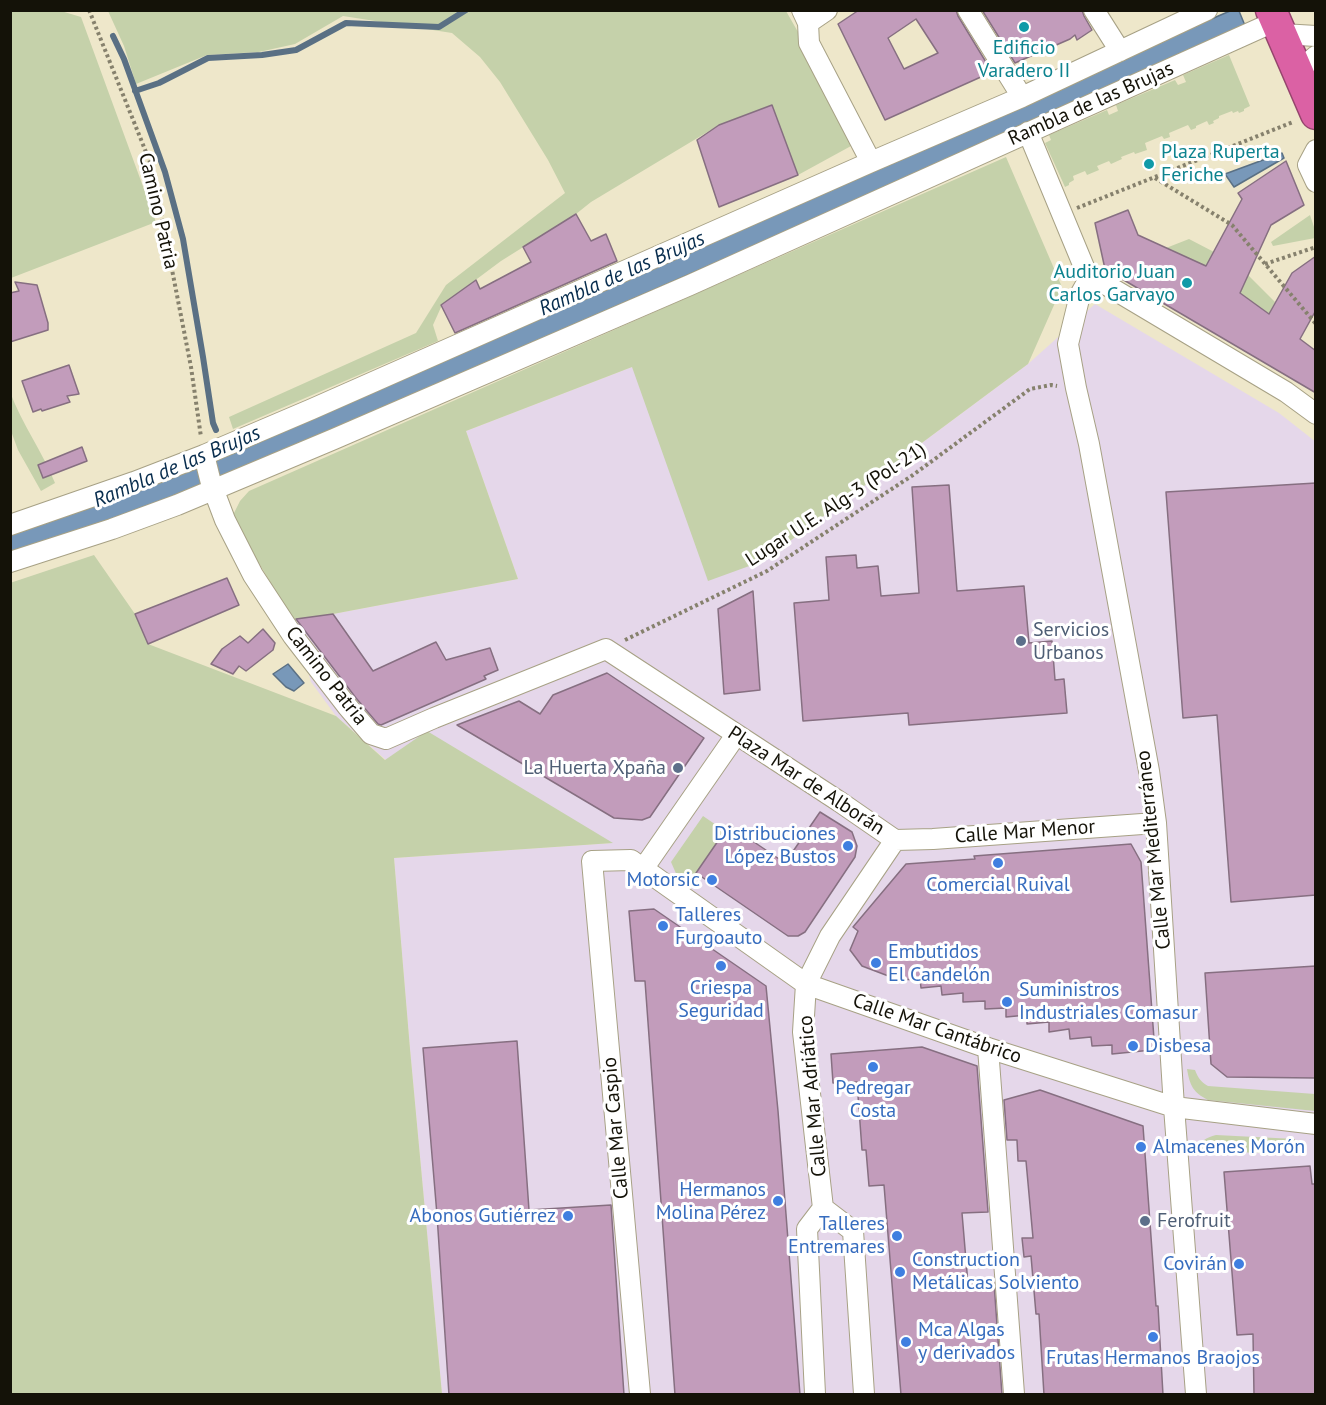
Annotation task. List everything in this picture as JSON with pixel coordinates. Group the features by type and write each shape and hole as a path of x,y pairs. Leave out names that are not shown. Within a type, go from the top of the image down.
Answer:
{"highway":[{"path":"1276,22 1307,89"}],"street":[{"path":"827,10 805,17 809,43 871,162"},
{"path":"968,10 1022,97"},
{"path":"1094,10 1120,51"},
{"name":"Rambla de las Brujas","path":"10,525 204,458 1022,97 1196,13"},
{"name":"Rambla de las Brujas","path":"10,562 112,529 690,285 1276,22"},
{"path":"1276,22 1316,36"},
{"path":"1028,132 1089,279 1098,280 1286,392 1316,414"},
{"path":"1316,150 1308,165 1316,182"},
{"name":"Calle Mar Mediterráneo","path":"1089,279 1080,295 1068,344 1089,444 1147,759 1156,822 1174,1107 1196,1395"},
{"path":"204,458 212,487"},
{"name":"Camino Patria","path":"212,487 225,520 253,575 293,636 371,734 386,738 606,649"},
{"name":"Plaza Mar de Alborán","path":"606,649 895,840 830,936 806,984"},
{"path":"643,869 736,735"},
{"name":"Calle Mar Menor","path":"895,840 1156,822"},
{"name":"Calle Mar Cantábrico","path":"592,861 631,860 806,984 988,1048 1174,1107 1316,1124"},
{"name":"Calle Mar Caspio","path":"592,861 640,1395"},
{"name":"Calle Mar Adriático","path":"806,984 803,1032 823,1208"},
{"path":"988,1048 1014,1395"},
{"path":"815,1395 807,1229 823,1208 853,1231 864,1395"}],"path":[{"name":"Camino Patria","path":"89,10 152,167 191,367 204,458"},
{"path":"1061,214 1154,177 1307,89"},
{"path":"1154,177 1232,225 1316,324"},
{"path":"1265,264 1316,247"},
{"path":"1308,316 1316,312"},
{"name":"Lugar U.E. Alg-3 (Pol-21)","path":"606,649 767,571 913,475 1030,389 1051,385 1076,388"}],"shaded area":[{"path":"1095,304 1279,413 1316,442 1315,1394 442,1394 394,858 612,843 386,760 336,716 311,682 293,620 518,579 466,431 632,367 763,561 1028,364"}],"green space":[{"path":"10,11 61,11 81,17 156,222 11,278"},
{"path":"108,11 786,11 851,146 798,175 719,125 591,202 576,214 501,261 442,305 433,325 438,341 233,429 229,417 416,333 446,285 565,193 548,160 500,82 480,57 452,33 343,16 295,44 259,52 207,55 136,84 124,46"},
{"path":"1229,55 1250,106 1244,111 1233,113 1232,111 1219,116 1213,121 1214,123 1209,125 1207,121 1191,130 1188,125 1169,133 1170,137 1164,139 1162,136 1145,143 1147,150 1121,157 1122,159 1111,164 1109,161 1097,166 1099,170 1087,175 1085,171 1073,176 1074,180 1065,187 1045,143 1051,140 1049,135 1107,110 1109,115 1118,111 1116,105 1175,80 1178,85 1186,82 1183,75"},
{"path":"1006,157 1062,287 1028,364 763,561 708,581 632,367 466,431 518,579 293,620 233,515 240,501 249,491"},
{"path":"1310,215 1315,238 1273,246 1271,242"},
{"path":"1189,239 1214,252 1206,266 1166,248"},
{"path":"1248,275 1275,302 1269,314 1240,293"},
{"path":"10,392 55,483 41,491 18,450 11,431"},
{"path":"94,555 135,614 148,644 336,716 385,760 427,731 613,843 394,858 442,1394 11,1394 10,583"},
{"path":"703,816 725,831 686,890 671,862"},
{"path":"1187,1069 1195,1070 1200,1080 1208,1086 1315,1094 1315,1111 1208,1100 1193,1088"},
{"path":"1216,1135 1295,1139 1295,1154 1198,1151 1204,1140"}],"water":[{"path":"1230,11 1239,11 1246,28 814,220 223,478 11,556 10,532"},
{"path":"1282,153 1284,158 1234,187 1225,174"},
{"path":"288,664 304,683 294,691 286,687 273,674"}],"building":[{"path":"859,10 956,10 992,72 885,120 838,24","holes":["916,19 938,53 904,69 888,38"]},
{"name":"Edificio Varadero II","path":"982,10 1082,10 1092,30 1077,40 1075,35 1015,63"},
{"path":"772,105 798,175 719,207 697,140 719,125"},
{"name":"Auditorio Juan Carlos Garvayo","path":"1286,161 1304,205 1271,225 1240,293 1269,314 1292,273 1316,256 1316,310 1300,339 1316,351 1316,393 1105,269 1095,223 1128,210 1138,235 1206,266 1242,199 1238,193"},
{"path":"576,214 591,241 606,234 617,261 455,333 441,305 476,280 480,289 531,262 523,247"},
{"path":"15,282 37,285 48,330 10,342 10,293 19,291"},
{"path":"69,365 79,394 67,396 70,402 33,412 22,381"},
{"path":"82,447 87,461 43,478 38,465"},
{"path":"1316,483 1316,895 1231,902 1217,715 1183,718 1166,492"},
{"path":"949,485 957,591 1024,586 1029,643 1052,641 1055,680 1064,679 1067,713 909,725 908,713 803,721 794,603 829,600 826,557 856,555 857,568 878,566 881,596 919,593 912,487"},
{"path":"227,578 239,605 148,644 135,614"},
{"path":"753,591 760,690 724,694 718,609"},
{"path":"333,614 373,671 436,642 446,660 490,648 498,670 484,676 486,679 381,725 378,724 296,619"},
{"path":"263,629 275,643 273,650 246,671 239,666 233,674 211,664 222,649 240,636 248,643"},
{"path":"607,673 704,738 650,817 642,820 614,818 457,725 519,701 540,714 553,695"},
{"path":"820,812 852,832 857,846 855,857 805,932 798,936 788,936 696,873 729,825 785,863"},
{"path":"1131,844 1141,862 1154,1039 1152,1050 1112,1054 1112,1045 1092,1046 1091,1037 1070,1039 1069,1029 1049,1032 1049,1022 1027,1024 1027,1015 1006,1017 1006,1008 985,1009 985,1001 963,1002 963,993 942,995 941,986 921,988 920,979 899,980 862,966 850,950 858,931 853,927 906,864 975,859 974,856"},
{"path":"654,909 766,986 800,1395 675,1395 645,981 635,981 629,911"},
{"path":"1316,966 1316,1078 1227,1077 1211,1064 1205,973"},
{"path":"517,1041 529,1210 611,1205 624,1395 449,1395 423,1048"},
{"path":"922,1047 977,1066 988,1212 962,1213 968,1284 994,1283 1002,1395 901,1395 884,1185 869,1186 866,1150 862,1150 857,1082 833,1083 831,1054"},
{"path":"1040,1090 1143,1126 1163,1395 1044,1395 1039,1314 1036,1314 1031,1256 1024,1257 1022,1238 1033,1238 1026,1161 1018,1161 1017,1140 1007,1140 1004,1100"},
{"path":"1310,1166 1312,1184 1316,1184 1316,1395 1254,1395 1253,1334 1237,1335 1224,1172"}],"waterway":[{"path":"135,91 159,83 208,58 262,55 296,50 346,23 439,27 466,10"},
{"path":"113,36 124,59 165,172 183,239 216,430"}],"place":[{"name":"Edificio Varadero II","path":"1024,27"},
{"name":"Plaza Ruperta Feriche","path":"1149,164"},
{"name":"Auditorio Juan Carlos Garvayo","path":"1187,283"},
{"name":"Servicios Urbanos","path":"1021,641"},
{"name":"La Huerta Xpaña","path":"678,768"},
{"name":"Distribuciones López Bustos","path":"848,846"},
{"name":"Comercial Ruival","path":"998,863"},
{"name":"Motorsic","path":"712,880"},
{"name":"Talleres Furgoauto","path":"663,926"},
{"name":"Embutidos El Candelón","path":"876,963"},
{"name":"Criespa Seguridad","path":"721,966"},
{"name":"Suministros Industriales Comasur","path":"1007,1002"},
{"name":"Disbesa","path":"1133,1046"},
{"name":"Pedregar Costa","path":"873,1067"},
{"name":"Almacenes Morón","path":"1141,1147"},
{"name":"Hermanos Molina Pérez","path":"778,1201"},
{"name":"Abonos Gutiérrez","path":"568,1216"},
{"name":"Ferofruit","path":"1145,1221"},
{"name":"Talleres Entremares","path":"897,1236"},
{"name":"Covirán","path":"1239,1264"},
{"name":"Construction Metálicas Solviento","path":"900,1272"},
{"name":"Frutas Hermanos Braojos","path":"1153,1337"},
{"name":"Mca Algas y derivados","path":"906,1342"}]}
